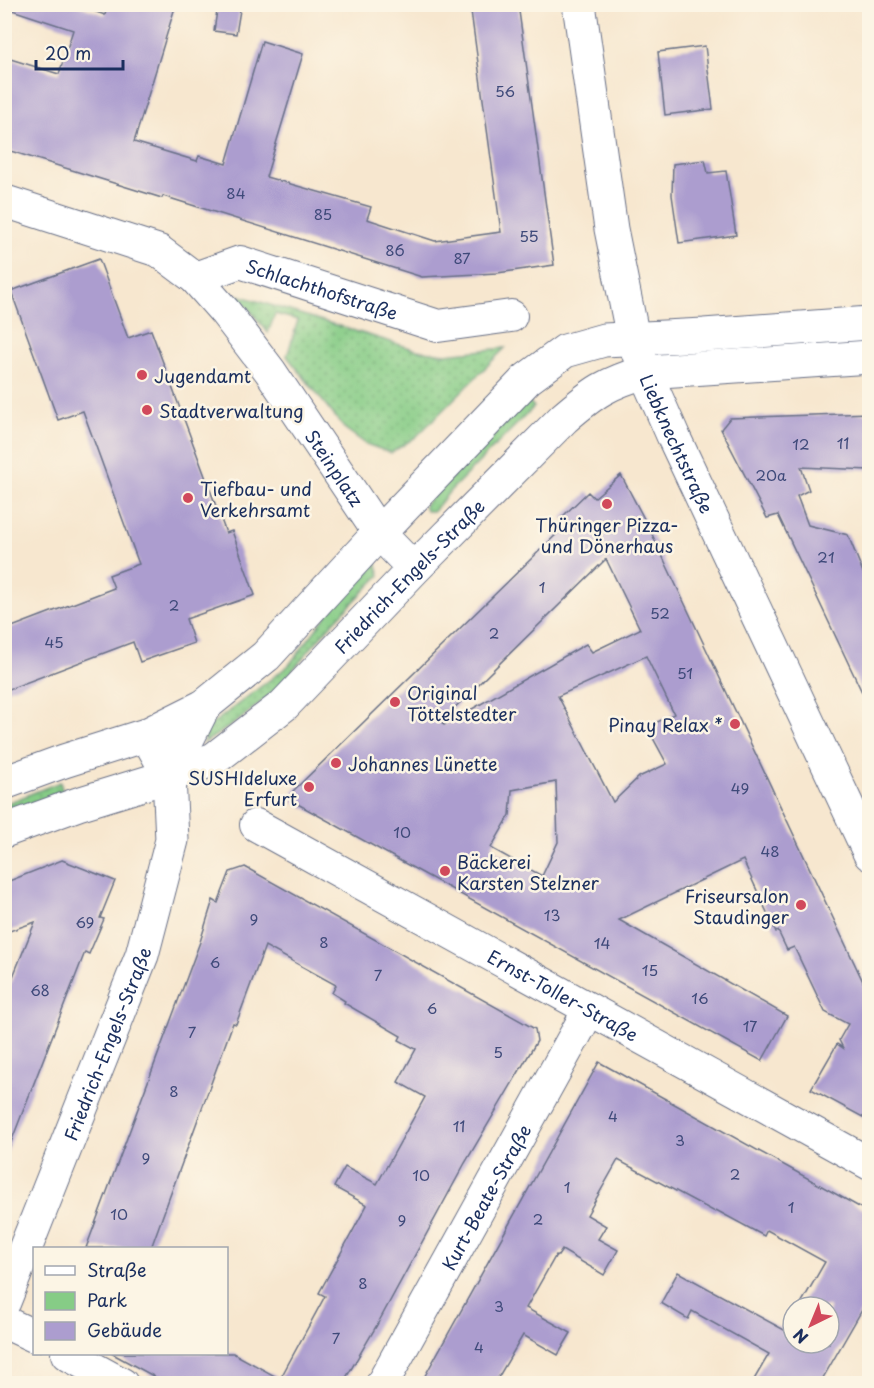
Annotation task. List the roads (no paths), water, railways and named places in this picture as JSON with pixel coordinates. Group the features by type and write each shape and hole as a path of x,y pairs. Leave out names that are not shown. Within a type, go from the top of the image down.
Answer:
{"main road":[{"name":"Liebknechtstraße","path":"579,4 611,229 633,338 645,372 675,440 870,854"},
{"path":"633,338 870,323"},
{"name":"Friedrich-Engels-Straße","path":"146,735 204,706 266,656 379,533 527,379 565,351 604,340 633,338"},
{"path":"645,372 870,357"},
{"name":"Friedrich-Engels-Straße","path":"169,777 214,759 284,705 414,569 588,397 614,381 645,372"},
{"name":"Friedrich-Engels-Straße","path":"4,1302 142,955 172,840 169,777 204,706"},
{"path":"4,783 64,760 146,735"},
{"path":"4,831 78,804 169,777"}],"street":[{"path":"4,201 159,251 195,278"},
{"name":"Schlachthofstraße","path":"195,278 240,262 438,326 511,316"},
{"name":"Steinplatz","path":"195,278 225,312 270,371 379,533 414,569"},
{"name":"Friedrich-Engels-Straße","path":"146,735 169,777"},
{"name":"Ernst-Toller-Straße","path":"256,825 870,1164"},
{"name":"Kurt-Beate-Straße","path":"382,1383 588,1010"},
{"path":"4,1322 33,1336"},
{"path":"71,1355 122,1383"}],"place":[{"name":"Jugendamt","path":"142,375"},
{"name":"Stadtverwaltung","path":"147,410"},
{"name":"Tiefbau- und Verkehrsamt","path":"188,498"},
{"name":"Thüringer Pizza- und Dönerhaus","path":"607,504"},
{"name":"Original Töttelstedter","path":"395,702"},
{"name":"Pinay Relax *","path":"735,724"},
{"name":"Johannes Lünette","path":"336,763"},
{"name":"SUSHIdeluxe Erfurt","path":"309,787"},
{"name":"Bäckerei Karsten Stelzner","path":"445,871"},
{"name":"Friseursalon Staudinger","path":"801,905"}]}
